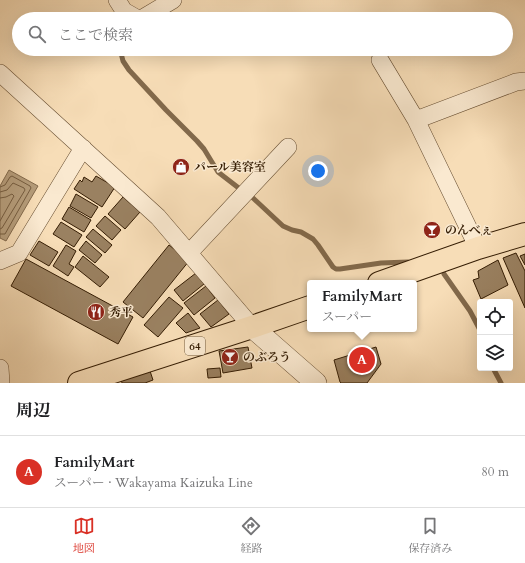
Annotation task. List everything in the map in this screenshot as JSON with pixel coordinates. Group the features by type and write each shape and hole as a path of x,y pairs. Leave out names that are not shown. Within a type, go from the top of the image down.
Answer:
{"main road":[{"path":"387,280 478,248 525,234"},
{"name":"64","path":"79,383 307,308"}],"street":[{"path":"117,0 126,12"},
{"path":"152,12 173,0"},
{"path":"380,60 416,120 478,248"},
{"path":"0,73 158,217 252,327 316,383"},
{"path":"416,120 516,82 525,81"},
{"path":"189,253 288,147"},
{"path":"0,261 19,253 83,148"},
{"path":"0,368 1,383"}],"water":[{"path":"9,170 38,186 6,241 0,238 0,186"}],"building":[{"path":"96,176 115,187 102,207 74,189 80,180 82,182 84,177 92,182"},
{"path":"76,194 98,207 91,218 70,206"},
{"path":"123,197 140,212 125,229 108,214"},
{"path":"69,207 91,220 84,232 62,219"},
{"path":"105,216 121,230 112,240 96,226"},
{"path":"61,222 82,235 74,247 53,234"},
{"path":"93,229 112,245 105,253 86,237"},
{"path":"39,241 58,252 49,266 30,255"},
{"path":"86,241 102,255 95,263 79,250"},
{"path":"66,245 76,251 69,264 74,267 68,276 53,266"},
{"path":"169,245 189,261 143,318 123,302"},
{"path":"516,253 525,271 525,308 503,258"},
{"path":"525,254 525,265 520,256"},
{"path":"83,256 109,277 100,287 75,267"},
{"path":"26,259 133,317 118,344 11,286"},
{"path":"498,260 508,285 481,299 473,280 479,278 478,271"},
{"path":"196,273 204,284 183,301 174,290"},
{"path":"206,286 215,298 194,315 184,303"},
{"path":"169,297 183,308 158,337 144,325"},
{"path":"218,300 229,314 211,327 200,314"},
{"path":"188,313 200,328 186,333 176,323"},
{"path":"248,347 252,368 223,373 219,351"},
{"path":"376,347 381,364 367,383 340,382 334,360"},
{"path":"220,368 221,377 208,378 207,369"},
{"path":"150,371 153,380 145,383 122,383 121,380"}],"waterway":[{"path":"122,56 129,70 204,149 218,172 240,189"},
{"path":"253,198 283,226 301,232 313,239 336,269 381,263 408,262"},
{"path":"444,274 470,311 477,324"},
{"path":"495,371 501,383"}],"place":[{"name":"パール美容室","path":"181,167"},
{"name":"のんべぇ","path":"432,230"},
{"name":"秀平","path":"96,312"},
{"name":"のぶろう","path":"230,357"},
{"name":"FamilyMart","path":"362,360"}]}
